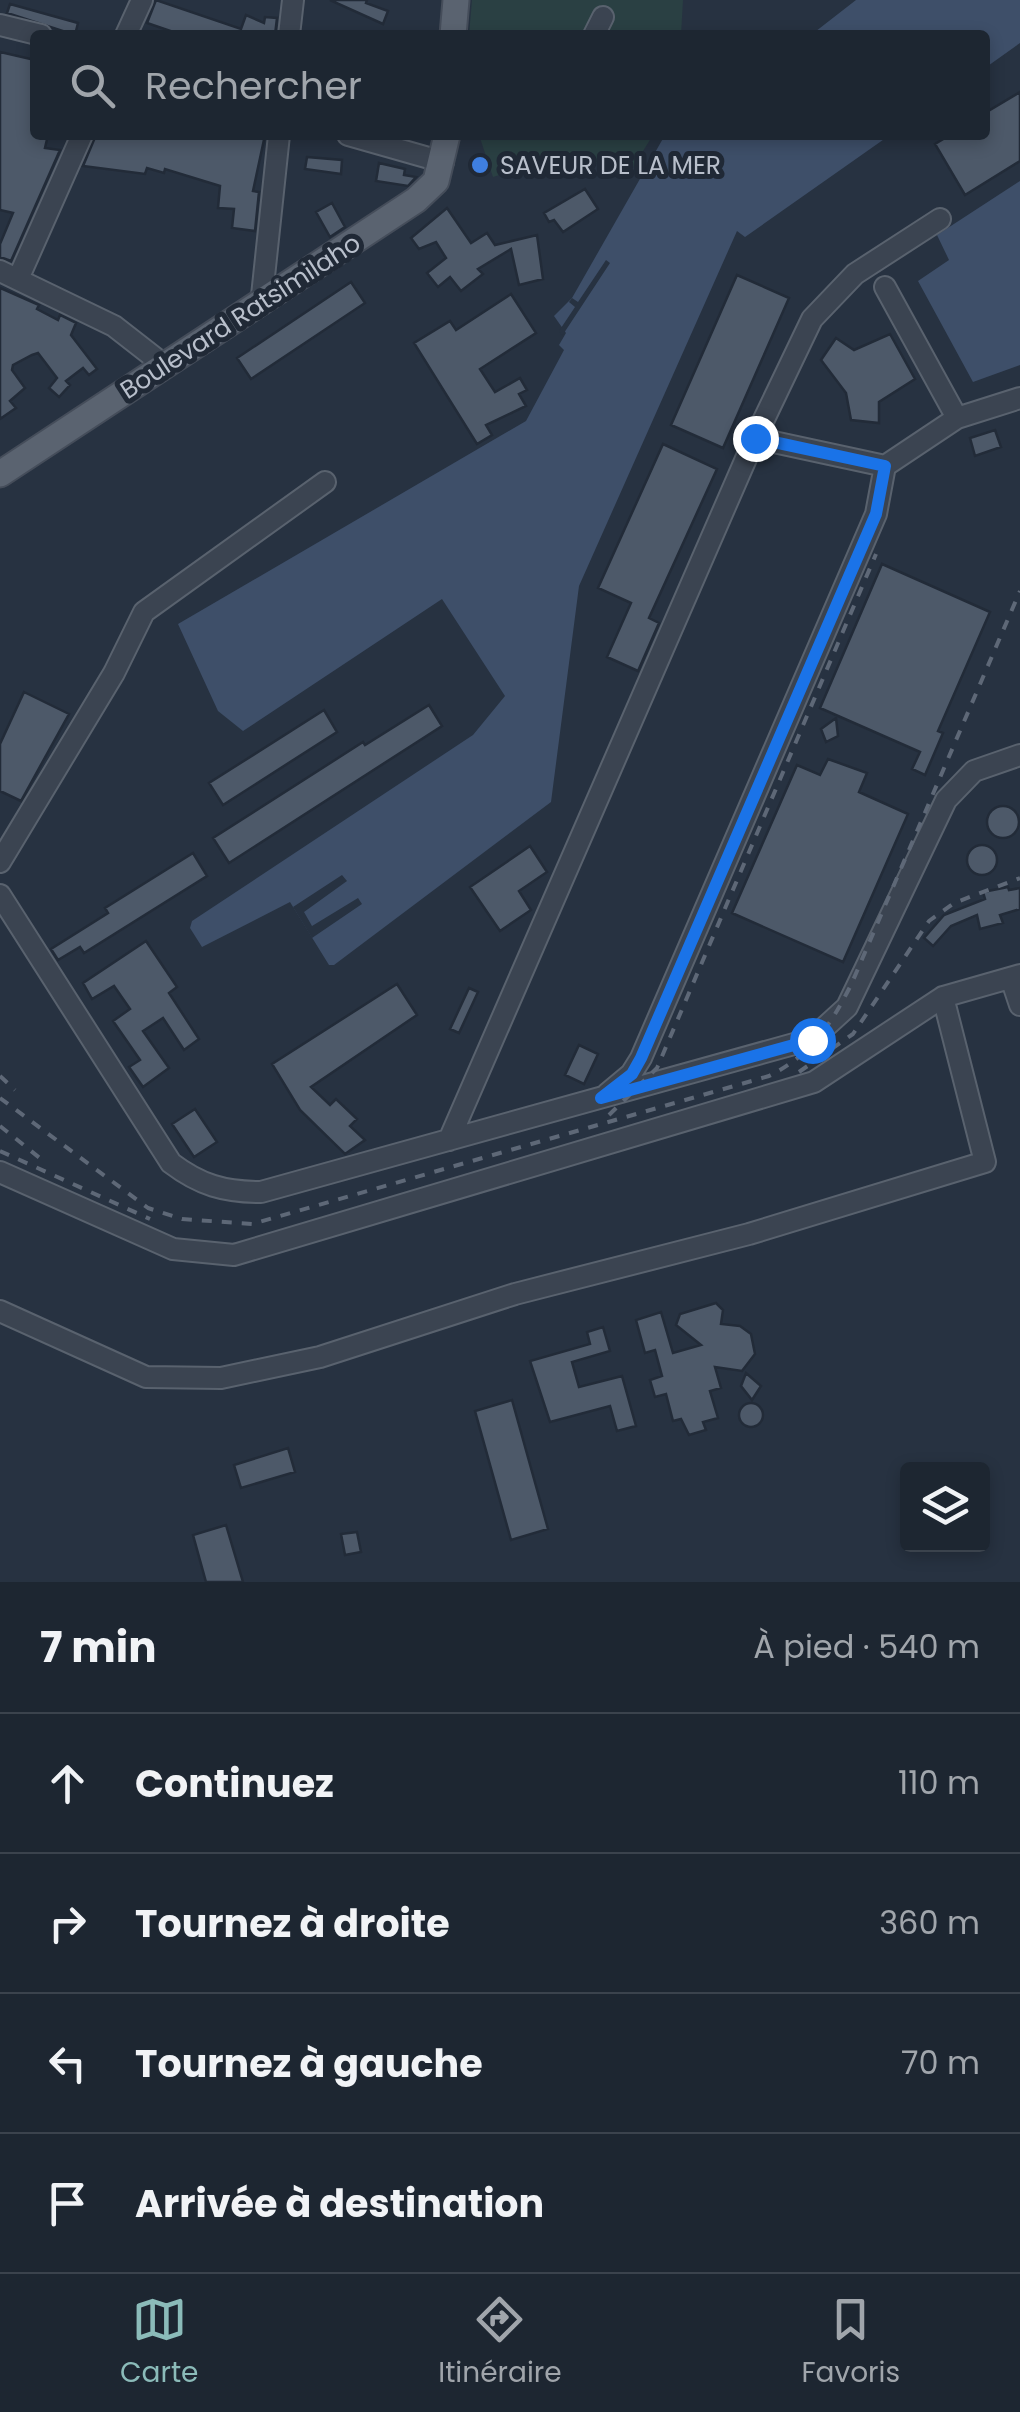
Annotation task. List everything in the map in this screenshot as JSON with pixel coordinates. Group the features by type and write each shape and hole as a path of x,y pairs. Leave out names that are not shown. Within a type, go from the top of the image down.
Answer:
{"main road":[{"path":"453,30 456,0"},
{"path":"444,162 446,140"},
{"name":"Boulevard Ratsimilaho","path":"0,474 416,200 436,182 444,162"}],"street":[{"path":"128,30 142,0"},
{"path":"290,30 293,0"},
{"path":"0,25 30,32"},
{"path":"79,140 9,275 114,326 164,365"},
{"path":"262,305 278,140"},
{"path":"366,140 444,162"},
{"path":"448,1140 755,438 812,319 855,274 940,218"},
{"path":"886,287 957,418"},
{"path":"601,1098 632,1074 641,1058 876,514 885,466 957,418 1020,398"},
{"path":"755,438 885,466"},
{"path":"0,862 114,673 144,612 325,482"},
{"path":"0,895 171,1162 196,1182 229,1192 260,1192 801,1045 830,1026 847,1007 946,800 974,770 1020,755"},
{"path":"0,1172 173,1249 234,1255 814,1082 944,998 1016,976 1020,1004"},
{"path":"0,1311 146,1376 221,1378 320,1357 515,1294 749,1234 985,1162 944,998"}],"green space":[{"path":"472,0 683,0 681,30 469,30"},
{"path":"481,140 650,140 628,175 569,153 493,177"}],"water":[{"path":"856,0 1020,0 1020,43 990,64 990,30 817,30"},
{"path":"662,140 883,140 745,237 737,231 579,586 551,802 334,965 329,965 290,902 202,947 190,928 192,921 473,735 505,696 442,599 243,731 218,711 178,624 526,421 564,350 559,345 566,333 554,316 572,298"},
{"path":"1020,181 1020,365 973,382 918,281 949,260 937,235"}],"pier":[{"path":"606,260 610,263 562,336 559,331 575,307 569,302 572,298 578,302"},
{"path":"342,875 347,881 304,912 312,926 358,898 362,904 312,938 293,907"}],"building":[{"path":"156,0 241,29 246,15 264,23 265,17 277,18 276,30 167,30 147,23"},
{"path":"330,0 367,0 366,3 388,11 383,24"},
{"path":"10,4 78,23 76,30 60,30 7,13"},
{"path":"0,52 30,59 30,140 47,140 45,148 60,150 11,261 0,257 0,244 13,213 0,210"},
{"path":"1020,92 1020,161 965,195 935,144 942,140 990,140 990,110"},
{"path":"94,140 264,140 253,191 259,192 255,231 232,228 234,209 218,208 220,186 165,169 164,173 147,168 145,174 83,166"},
{"path":"307,157 342,160 341,174 305,169"},
{"path":"379,163 405,169 404,175 416,177 408,186 376,181"},
{"path":"585,189 598,209 563,232 554,220 549,222 544,213"},
{"path":"332,203 345,227 330,237 316,212"},
{"path":"447,208 471,243 487,233 495,245 537,235 543,279 519,285 511,249 478,269 483,274 461,291 450,277 438,287 427,273 446,258 436,242 419,249 411,238"},
{"path":"737,275 789,298 723,448 671,425"},
{"path":"351,282 365,303 251,379 237,358"},
{"path":"0,288 39,305 37,309 58,320 60,315 76,323 71,335 97,369 89,375 83,368 66,381 70,385 59,397 49,388 57,378 38,353 32,355 13,365 12,370 25,388 10,401 16,408 0,419"},
{"path":"511,294 536,333 480,369 495,392 520,378 527,390 519,394 526,406 486,425 492,435 477,444 414,343 450,321 456,330"},
{"path":"890,334 915,379 879,402 879,423 851,420 846,393 821,360 836,338 854,350"},
{"path":"995,430 1001,447 975,456 970,438"},
{"path":"663,444 717,469 649,618 659,623 638,671 607,657 631,603 598,588"},
{"path":"882,564 990,612 938,731 943,733 925,775 912,769 920,752 820,708"},
{"path":"24,692 69,714 21,801 0,791 0,744"},
{"path":"429,705 442,726 229,863 213,838 363,742 365,745"},
{"path":"324,710 337,732 223,805 209,783"},
{"path":"836,718 838,736 826,742 821,729"},
{"path":"828,759 867,773 859,792 908,814 843,962 732,913 797,765 820,775"},
{"path":"1003,806 1014,811 1019,822 1014,833 1003,838 992,833 987,822 992,811"},
{"path":"982,845 993,849 997,860 993,871 982,875 971,871 967,860 971,849"},
{"path":"530,846 547,872 519,891 531,910 500,931 470,887"},
{"path":"193,853 207,876 84,953 80,947 58,960 51,949 108,913 105,908"},
{"path":"1020,888 1020,909 1000,915 1003,923 980,929 977,915 951,926 933,946 924,938 944,915 985,899 983,892"},
{"path":"146,941 177,987 169,993 199,1039 184,1050 163,1018 143,1031 169,1068 143,1087 129,1067 140,1060 113,1021 130,1009 114,986 92,999 83,983"},
{"path":"397,984 417,1015 311,1087 330,1105 336,1099 357,1119 350,1126 365,1140 345,1154 300,1110 272,1064"},
{"path":"469,988 478,992 459,1033 450,1029"},
{"path":"579,1045 598,1054 584,1084 565,1075"},
{"path":"195,1109 217,1142 194,1157 172,1124"},
{"path":"716,1303 723,1310 721,1324 740,1326 751,1334 755,1354 742,1371 715,1367 721,1388 710,1391 718,1418 703,1422 706,1430 689,1435 681,1419 673,1421 666,1394 655,1397 650,1380 662,1376 655,1350 645,1353 636,1320 661,1312 673,1353 701,1345 676,1325 680,1314"},
{"path":"603,1327 610,1351 572,1362 579,1387 622,1376 636,1426 617,1431 610,1406 550,1422 530,1361 590,1344 587,1332"},
{"path":"746,1373 761,1386 752,1400 741,1386"},
{"path":"512,1400 548,1529 511,1540 475,1411"},
{"path":"751,1403 763,1415 751,1427 739,1415"},
{"path":"288,1448 295,1472 241,1488 234,1465"},
{"path":"226,1525 243,1582 206,1582 193,1535"},
{"path":"357,1532 361,1552 345,1555 341,1534"}],"railway":[{"path":"609,1115 657,1068 876,554"},
{"path":"0,1098 148,1208 182,1219 252,1224 769,1076 797,1059 818,1038 851,985 1020,591"},
{"path":"799,1072 853,1034 929,921 954,903 1020,878"},
{"path":"0,1076 15,1090"},
{"path":"0,1126 41,1159"},
{"path":"0,1151 150,1219"}],"place":[{"name":"SAVEUR DE LA MER","path":"480,165"}],"route":[{"path":"755,438 885,466 876,514 641,1058 632,1074 601,1098 812,1040"}]}
